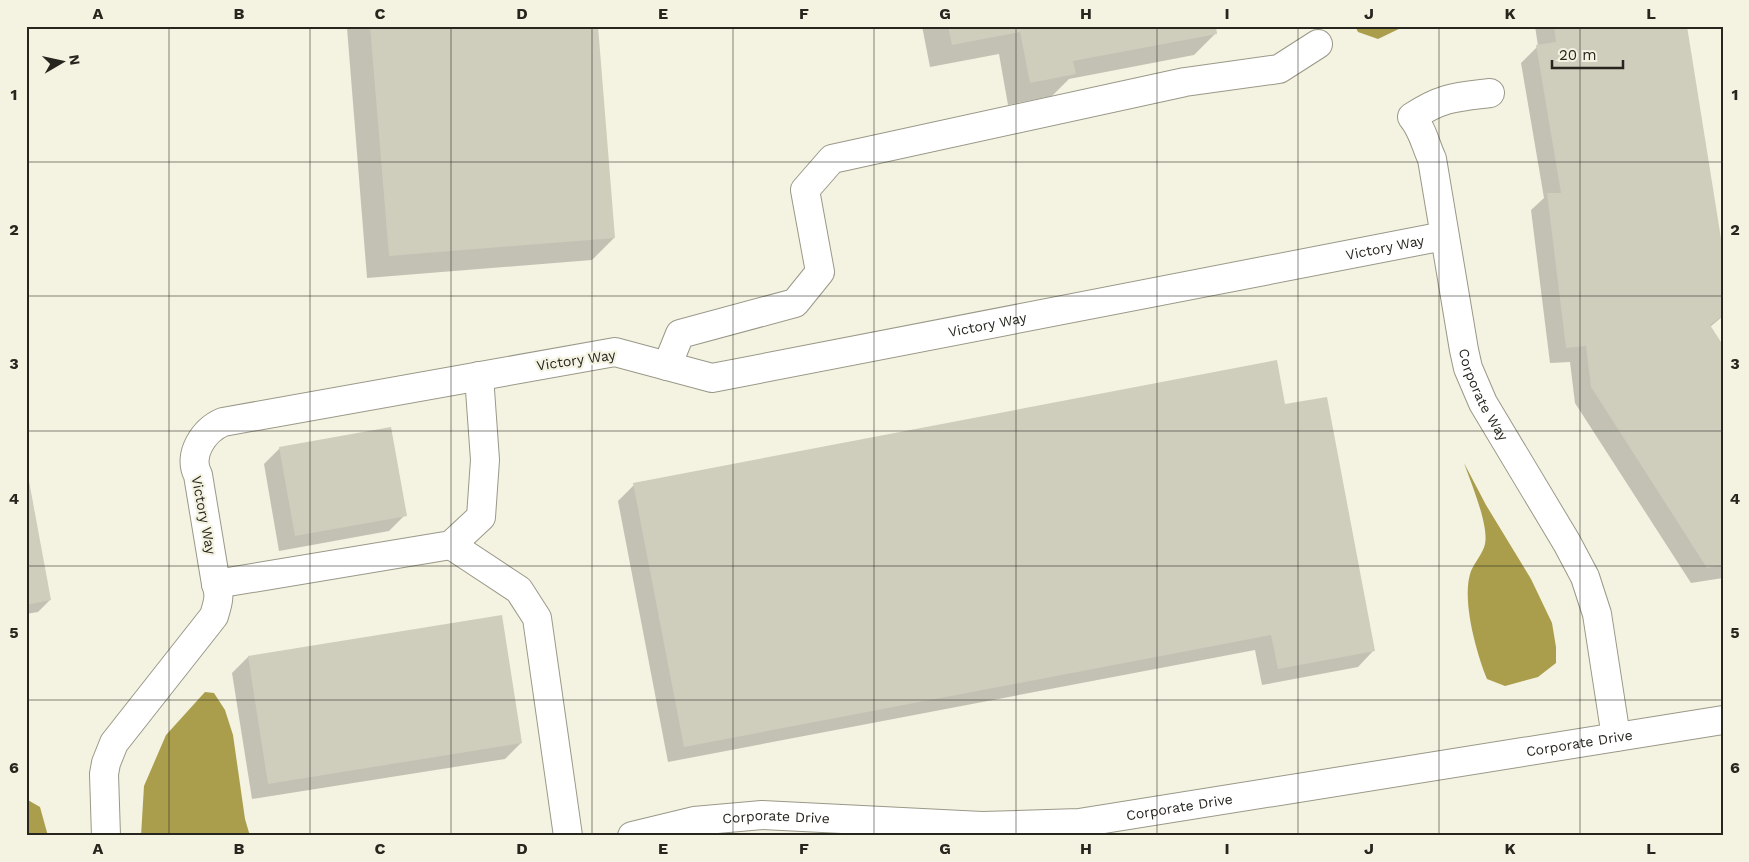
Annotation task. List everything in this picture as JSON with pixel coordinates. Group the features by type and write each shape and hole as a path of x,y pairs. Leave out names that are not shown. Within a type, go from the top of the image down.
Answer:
{"street":[{"path":"666,366 680,334 795,303 820,272 805,190 832,159 1185,82 1279,69 1318,44"},
{"name":"Corporate Way","path":"1490,93 1443,100 1427,107 1412,117 1419,125 1425,137 1432,159 1464,350 1475,386 1483,403 1567,542 1588,586 1597,614 1616,737"},
{"name":"Victory Way","path":"106,836 104,774 114,743 214,616 219,601 219,590 216,584 195,465 199,444 205,434 213,427 228,420 615,352 712,378 1444,236"},
{"path":"216,584 451,545 481,517 485,460 479,376"},
{"path":"451,545 519,590 537,618 568,836"},
{"name":"Corporate Drive","path":"632,836 694,821 762,815 982,826 1079,823 1723,720"}],"shaded area":[{"path":"1355,26 1405,26 1378,39 1358,32"},
{"path":"1464,463 1486,505 1531,579 1552,623 1556,647 1556,663 1538,677 1505,686 1487,679 1478,655 1471,625 1468,582 1471,571 1484,547 1486,536 1479,504"},
{"path":"205,692 214,693 225,710 233,735 245,819 250,836 141,836 144,786 166,735"},
{"path":"26,799 40,807 48,836 26,836"}],"building":[{"path":"370,26 598,26 615,238 389,256"},
{"path":"948,26 1216,26 1217,34 1073,61 1076,74 1030,83 1020,32 952,45"},
{"path":"1554,26 1687,26 1723,251 1723,315 1710,325 1723,345 1723,565 1707,568 1591,387 1586,346 1566,348 1547,193 1561,193 1536,45 1556,42"},
{"path":"1277,360 1285,404 1327,397 1375,651 1278,669 1271,635 684,747 633,483"},
{"path":"391,427 407,516 295,536 279,447"},
{"path":"26,465 51,600 26,605"},
{"path":"502,615 522,743 268,784 248,656"}]}
